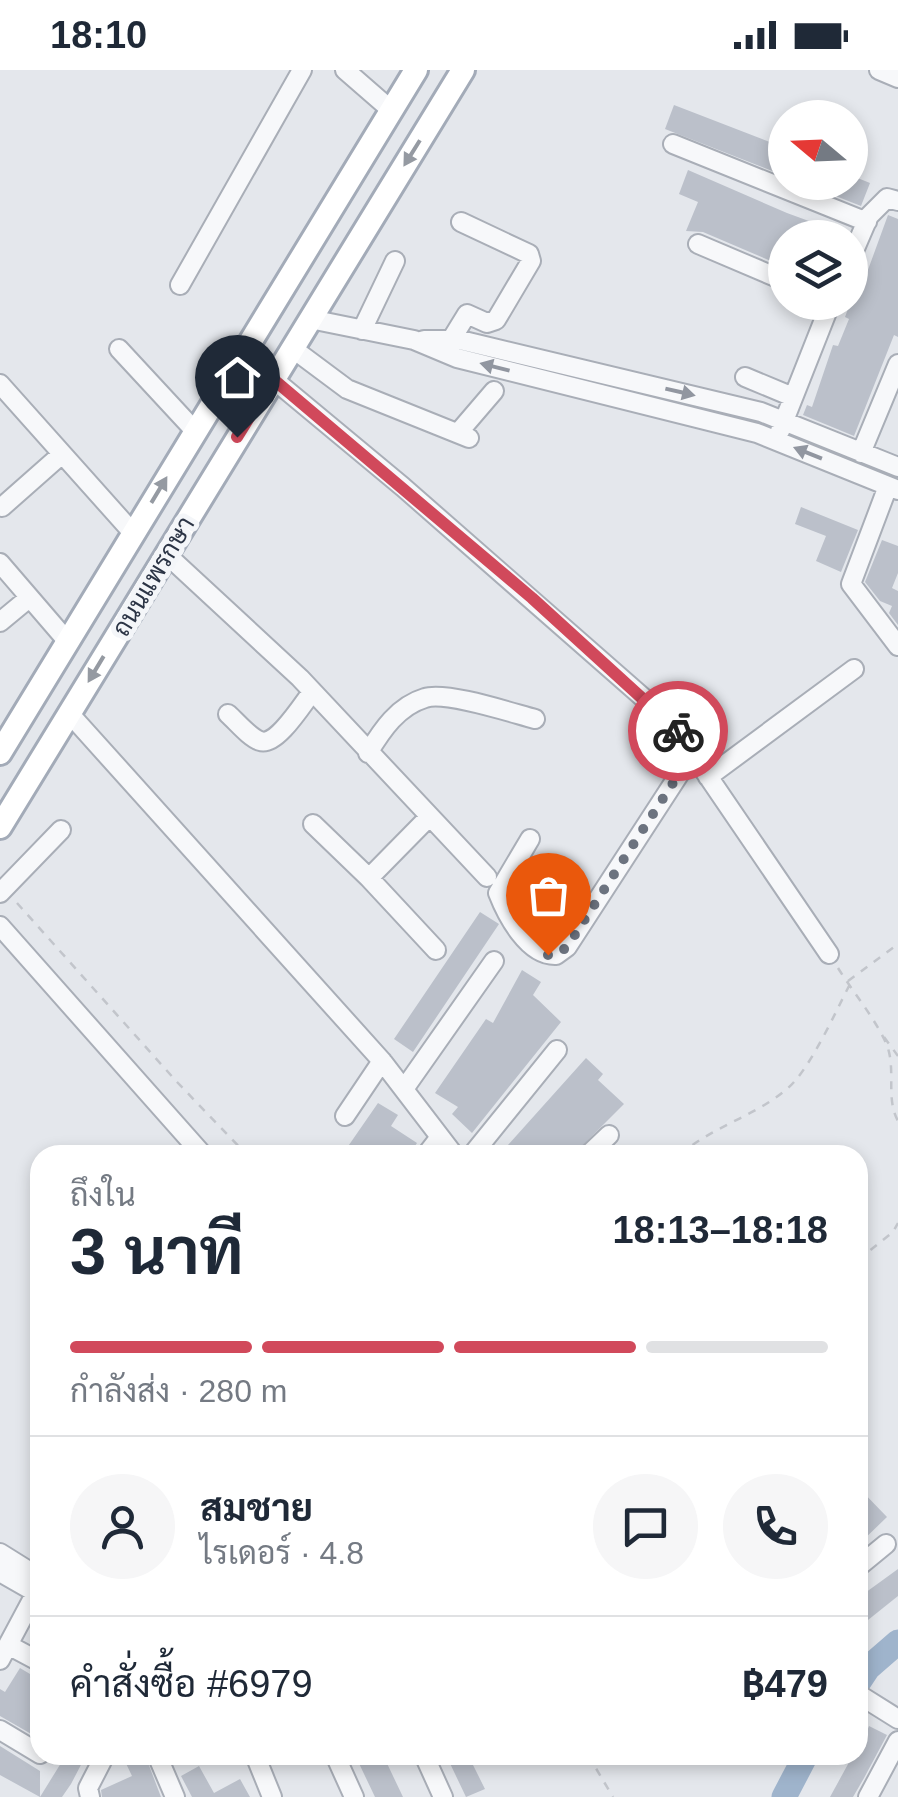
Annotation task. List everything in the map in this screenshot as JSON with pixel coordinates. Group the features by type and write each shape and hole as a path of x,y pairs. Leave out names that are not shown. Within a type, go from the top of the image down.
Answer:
{"main road":[{"name":"ถนนแพรกษา","path":"0,753 416,70"},
{"name":"ถนนแพรกษา","path":"0,827 463,70"}],"street":[{"path":"180,285 302,70"},
{"path":"344,70 391,110"},
{"path":"878,70 898,78"},
{"path":"673,144 862,220"},
{"path":"868,220 878,204 887,198 898,200"},
{"path":"451,340 467,314 487,323 496,320 531,260 529,254 462,222"},
{"path":"698,244 768,273"},
{"path":"362,330 395,261"},
{"path":"310,319 414,340 451,340 761,412 898,467"},
{"path":"776,441 824,320"},
{"path":"414,340 457,358 757,433 893,488 851,584 898,646"},
{"path":"292,348 347,390 463,436 494,391"},
{"path":"119,349 195,431"},
{"path":"862,453 898,364"},
{"path":"745,377 794,397"},
{"path":"273,379 403,487 671,722 829,954"},
{"path":"622,399 626,380"},
{"path":"0,384 133,533"},
{"path":"2,506 62,454"},
{"path":"166,554 312,692 488,877"},
{"path":"0,562 68,642"},
{"path":"0,622 29,598"},
{"path":"708,777 854,669"},
{"path":"228,714 266,743 276,738 312,692"},
{"path":"368,753 388,721 426,696 467,700 536,719"},
{"path":"70,712 382,1061 446,1145"},
{"path":"530,839 498,893 509,917 530,943 542,953 556,955 567,947 693,752"},
{"path":"369,878 429,817"},
{"path":"314,824 436,950"},
{"path":"3,892 61,830"},
{"path":"0,926 194,1145"},
{"path":"404,1089 494,961"},
{"path":"480,1145 557,1050"},
{"path":"345,1116 382,1061"},
{"path":"598,1145 609,1135"},
{"path":"434,1145 440,1137"},
{"path":"868,1559 886,1544"},
{"path":"0,1553 30,1580"},
{"path":"0,1572 30,1584"},
{"path":"30,1603 7,1641 30,1656"},
{"path":"868,1700 898,1719"},
{"path":"0,1730 30,1747"},
{"path":"868,1797 898,1740"},
{"path":"90,1797 88,1788 100,1765"},
{"path":"161,1765 175,1797"},
{"path":"259,1765 272,1797"},
{"path":"339,1765 354,1797"},
{"path":"429,1765 443,1797"}],"path":[{"path":"3,892 237,1145"},
{"path":"692,1145 734,1124 789,1087 848,984 898,944"},
{"path":"829,954 887,1044 894,1078 892,1110 898,1121"},
{"path":"866,1012 898,1056"},
{"path":"868,1252 898,1224"},
{"path":"594,1765 612,1797"}],"building":[{"path":"674,105 768,141 768,169 665,129"},
{"path":"688,170 806,220 768,220 768,260 703,232 686,231 698,202 679,194"},
{"path":"888,215 898,219 898,337 894,335 854,436 803,415 807,405 812,407 833,345 838,346 849,320 868,320 868,270"},
{"path":"801,507 858,530 841,572 816,561 826,536 795,524"},
{"path":"882,540 898,546 898,573 892,588 898,591 898,625 889,613 892,606 880,601 865,582"},
{"path":"480,912 499,924 413,1052 394,1039"},
{"path":"522,970 541,982 533,995 561,1022 472,1133 452,1114 458,1107 435,1093 486,1019 493,1023"},
{"path":"586,1058 603,1074 598,1080 624,1104 583,1145 508,1145"},
{"path":"378,1103 398,1115 391,1126 417,1143 416,1145 349,1145"},
{"path":"868,1497 887,1517 868,1535"},
{"path":"898,1569 898,1596 868,1620 868,1591"},
{"path":"20,1668 30,1674 30,1733 0,1716 0,1689 5,1692"},
{"path":"868,1729 887,1735 864,1778 853,1797 830,1797 848,1765 868,1765"},
{"path":"0,1746 40,1771 40,1797 0,1775"},
{"path":"60,1765 81,1765 62,1797 40,1797"},
{"path":"127,1765 149,1765 161,1797 102,1797 101,1790 132,1776"},
{"path":"360,1765 388,1765 403,1797 375,1797"},
{"path":"451,1765 473,1765 485,1789 466,1797"},
{"path":"199,1766 214,1793 240,1779 250,1797 192,1797 181,1776"}],"waterway":[{"path":"868,1668 898,1642"},
{"path":"784,1797 801,1765"}],"way so far":[{"path":"548,955 556,955 567,947 693,752 678,731"}],"route":[{"path":"237,437 273,379 532,598 678,731"}]}
